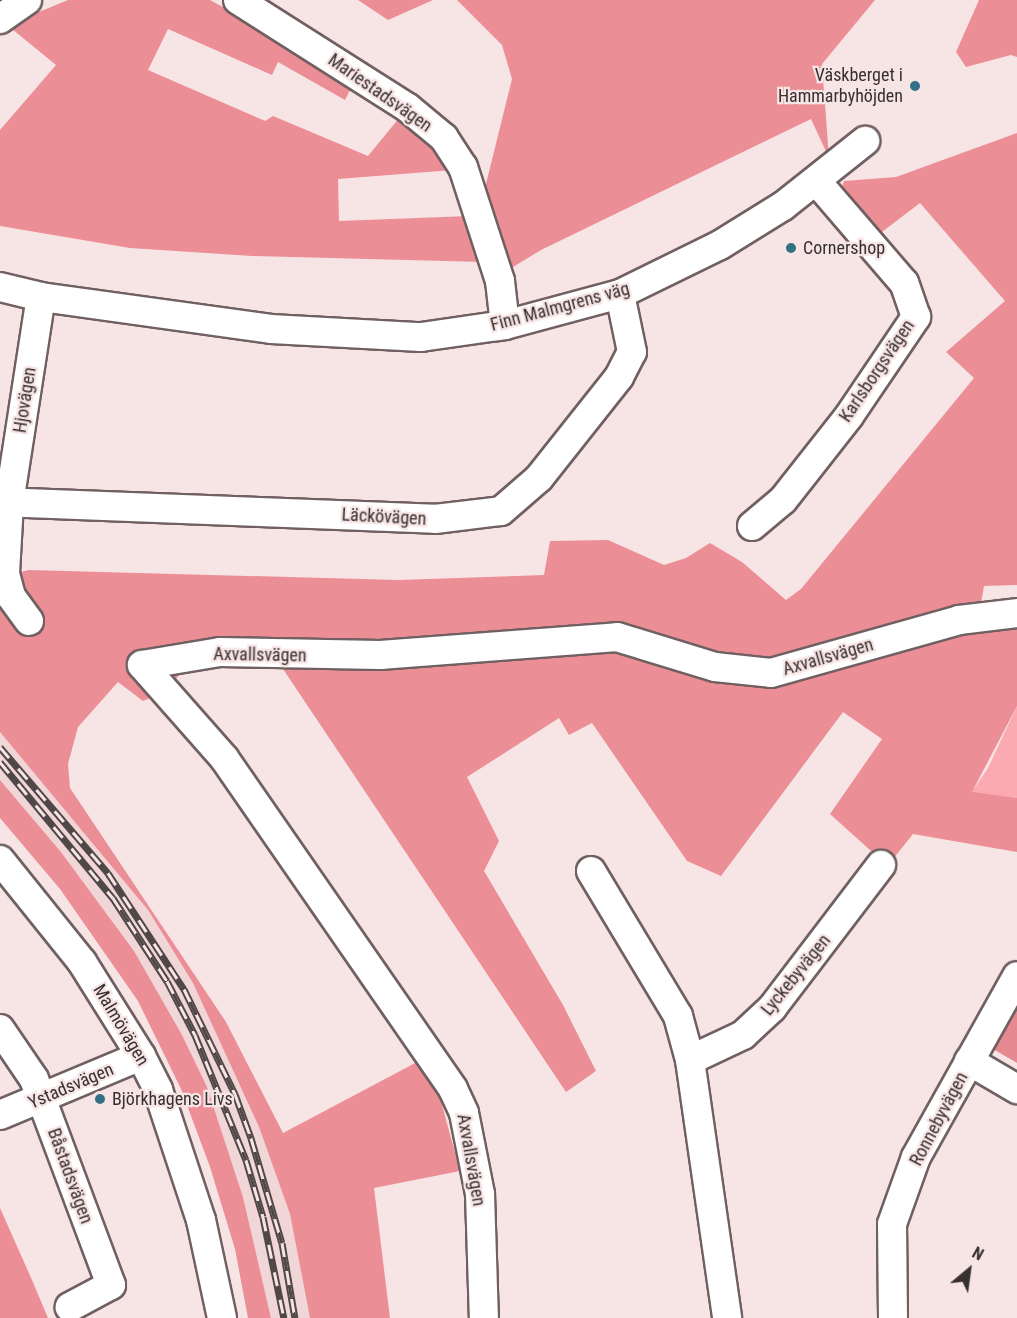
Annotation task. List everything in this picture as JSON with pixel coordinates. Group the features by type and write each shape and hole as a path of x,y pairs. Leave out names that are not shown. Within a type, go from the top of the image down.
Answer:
{"street":[{"path":"0,19 27,0"},
{"name":"Mariestadsvägen","path":"238,0 408,108 444,138 463,167 497,271 505,325"},
{"name":"Finn Malmgrens väg","path":"0,287 41,297 271,329 421,337 505,325 620,294 720,245 817,182 865,141"},
{"name":"Karlsborgsvägen","path":"752,526 783,500 849,416 916,317 903,283 817,182"},
{"name":"Läckövägen","path":"4,502 435,519 501,511 539,478 619,377 632,352 620,294"},
{"name":"Hjovägen","path":"4,502 41,297"},
{"path":"4,502 5,573 11,596 29,621"},
{"name":"Axvallsvägen","path":"484,1318 480,1194 464,1113 453,1089 224,758 142,665 220,652 380,655 617,637 715,667 771,673 959,620 1017,613"},
{"name":"Malmövägen","path":"0,860 82,962 141,1056 158,1089 201,1220 222,1318"},
{"name":"Lyckebyvägen","path":"690,1060 743,1035 772,1008 881,865"},
{"path":"591,871 678,1016 690,1060 727,1318"},
{"name":"Ronnebyvägen","path":"893,1318 891,1224 916,1157 1017,976"},
{"name":"Båstadsvägen","path":"0,1029 34,1079 111,1285 70,1307"},
{"name":"Ystadsvägen","path":"0,1115 42,1100 141,1056"},
{"name":"Ronnebyvägen","path":"969,1061 1017,1089"}],"shaded area":[{"path":"68,0 210,0 279,38 352,86 345,100 278,62 272,75 168,29 148,70 265,121 273,116 368,156 400,117 434,144 453,170 338,179 339,221 469,216 484,262 252,256 130,248 0,226 0,130 56,65 12,29 34,14"},
{"path":"358,0 433,0 388,20"},
{"path":"457,0 875,0 822,64 829,158 811,119 541,250 508,270 481,204 512,79 502,45"},
{"path":"979,0 1017,0 1017,57 1011,55 966,67 956,52"},
{"path":"1017,133 1017,585 984,586 980,609 1017,617 1017,706 972,792 1017,798 1017,852 913,834 893,859 880,859 830,814 882,739 843,712 721,876 687,861 592,723 569,735 559,718 467,777 499,841 484,871 563,1005 596,1071 566,1092 275,657 184,669 166,691 143,701 118,682 78,727 68,764 70,788 226,1022 283,1133 419,1061 439,1094 460,1171 374,1188 390,1318 310,1318 290,1214 259,1127 193,983 148,910 0,732 0,577 29,570 398,580 544,575 550,541 608,540 664,565 686,558 710,543 742,562 786,600 801,589 974,378 946,352 1005,301 920,203 874,238 839,197 844,181 896,177"},
{"path":"1017,706 1017,798 971,793 988,768"},
{"path":"0,732 148,910 193,983 259,1127 290,1214 310,1318 271,1318 243,1197 207,1087 134,951 61,852 0,780"},
{"path":"0,780 61,852 134,951 182,1035 207,1087 243,1197 271,1318 248,1318 235,1249 210,1167 181,1089 138,1001 60,889 0,818"},
{"path":"1017,1008 1017,1063 993,1049"},
{"path":"0,1208 32,1280 48,1318 0,1318"}],"railway":[{"path":"0,747 108,873 184,989 235,1094 251,1138 282,1243 295,1318"},
{"path":"0,762 113,898 167,981 195,1035 246,1160 263,1217 284,1318"}],"place":[{"name":"Väskberget i Hammarbyhöjden","path":"915,86"},
{"name":"Cornershop","path":"791,248"},
{"name":"Björkhagens Livs","path":"100,1099"}]}
